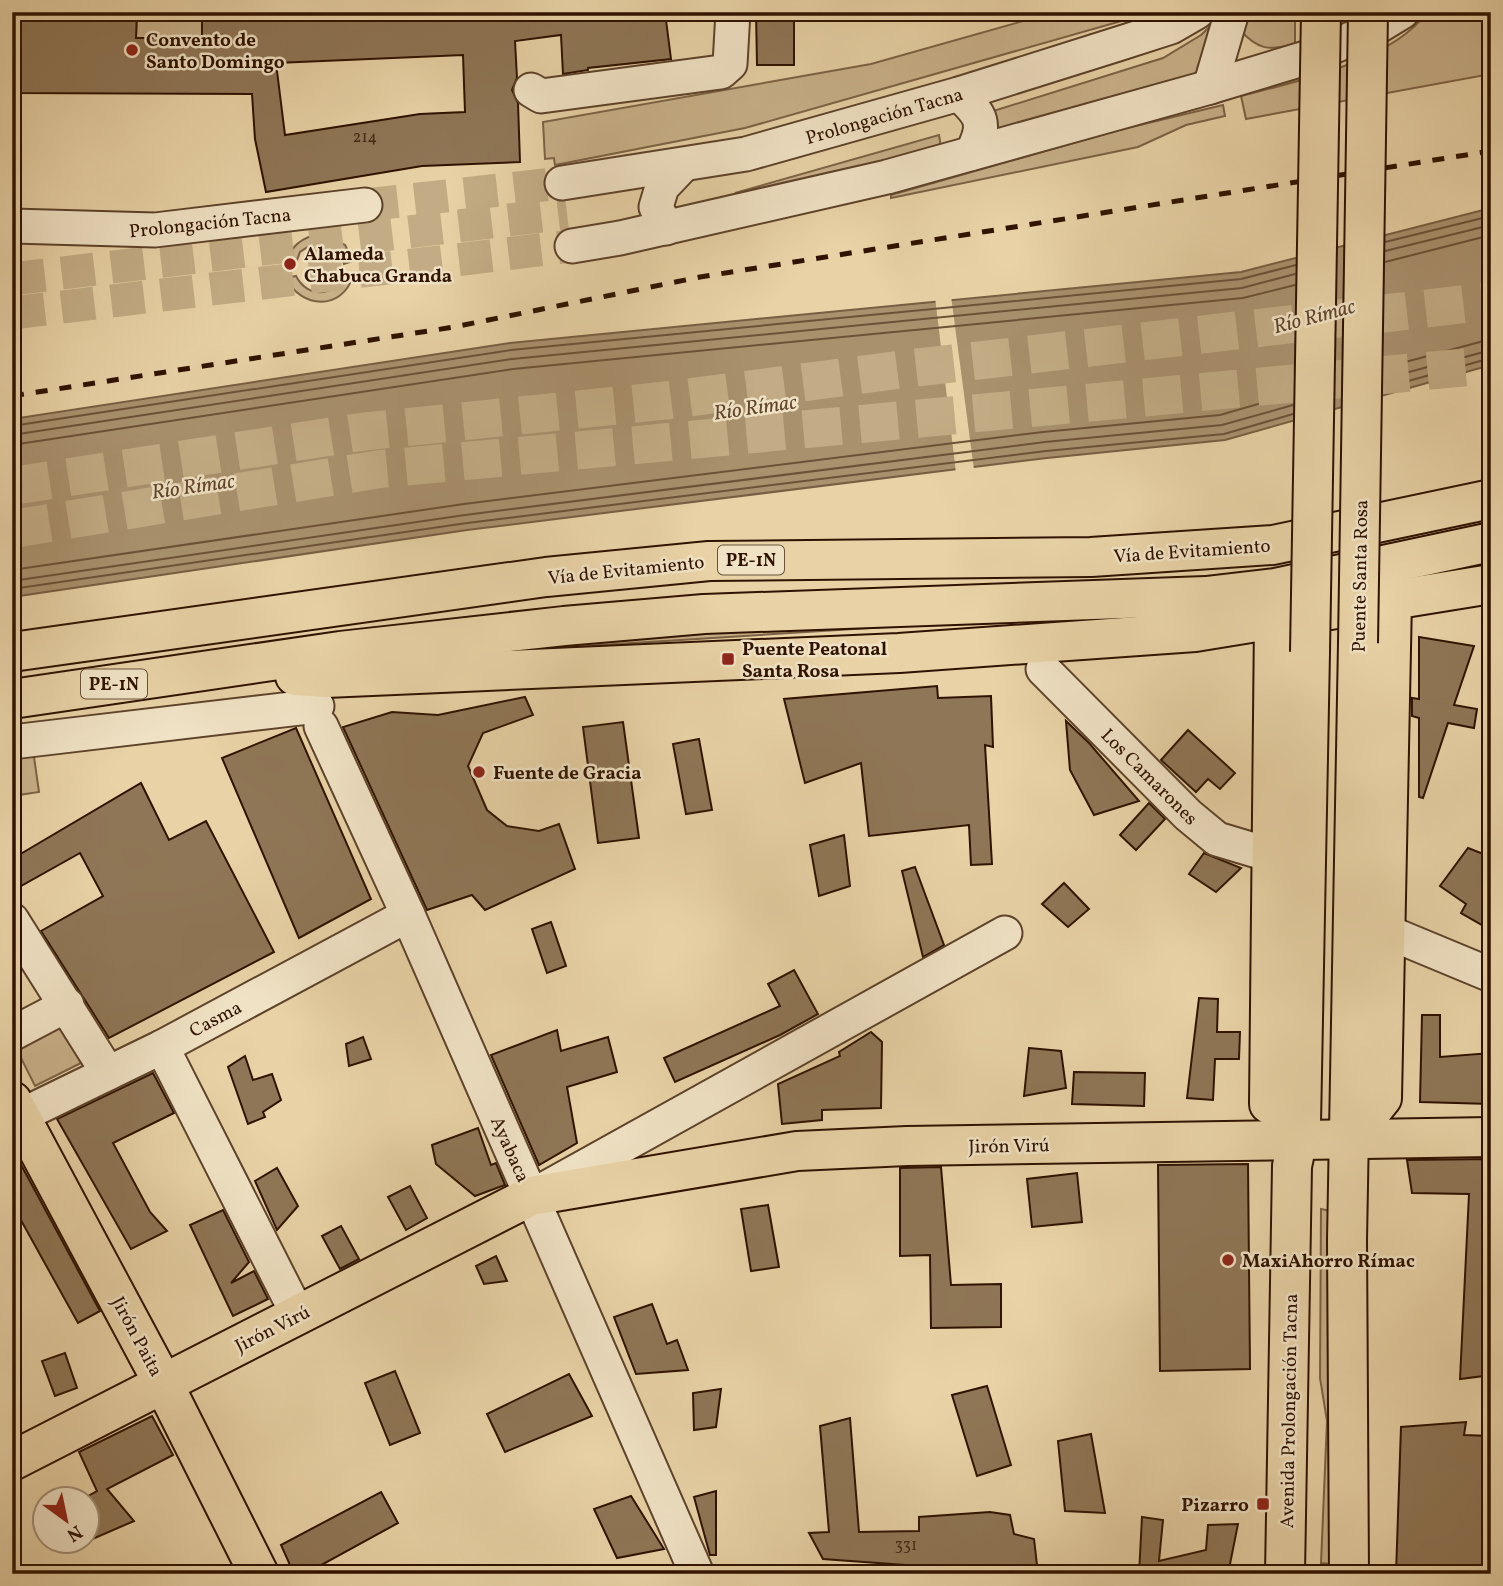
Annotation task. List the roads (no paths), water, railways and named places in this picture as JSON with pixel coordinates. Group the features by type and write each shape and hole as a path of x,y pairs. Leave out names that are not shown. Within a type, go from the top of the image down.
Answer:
{"main road":[{"path":"1299,1132 1321,12"},
{"name":"Puente Santa Rosa","path":"1348,1140 1368,12"},
{"name":"Vía de Evitamiento","path":"12,652 546,577 709,561 1091,557 1273,545 1491,499"},
{"name":"PE-1N","path":"12,699 340,651 704,614 1206,596 1275,588 1491,542"},
{"path":"216,670 326,678 899,653 1195,632 1274,621 1392,599 1483,588"},
{"path":"1349,1574 1348,1140 1382,1098 1392,599"},
{"path":"1274,621 1274,856 1269,1104 1299,1132"},
{"name":"Jirón Paita","path":"16,1109 163,1383 258,1574"},
{"name":"Jirón Virú","path":"12,1461 531,1196 797,1151 1299,1132 1348,1140 1491,1137"},
{"name":"Avenida Prolongación Tacna","path":"1285,1574 1292,1166 1299,1132"}],"street":[{"path":"531,90 541,96 721,72 730,64 733,12"},
{"name":"Prolongación Tacna","path":"562,183 746,154 959,94 1156,32 1197,12"},
{"path":"1210,87 1232,12"},
{"path":"572,246 666,228 887,177 1210,87 1309,57 1374,29 1402,12"},
{"path":"959,94 975,109 980,120 981,135 972,153"},
{"path":"666,228 656,207 662,187 683,165"},
{"name":"Prolongación Tacna","path":"12,226 155,230 365,205"},
{"name":"Los Camarones","path":"1043,669 1188,815 1217,839 1274,856"},
{"name":"Ayabaca","path":"12,742 319,716 696,1574"},
{"name":"Casma","path":"16,1109 108,1073 408,915"},
{"path":"12,920 108,1073"},
{"path":"1385,931 1491,975"},
{"name":"Jirón Virú","path":"531,1196 1005,933"},
{"path":"12,1034 67,1005"},
{"path":"162,1046 298,1315"}],"water":[{"name":"Río Rímac","path":"1491,208 1491,365 1225,440 1047,458 467,530 12,597 12,419 510,343 1241,272"}],"tunnel":[{"path":"365,205 562,183"},
{"path":"12,279 567,213"},
{"path":"12,313 572,246"},
{"path":"12,486 360,432 670,400 905,369 1491,301"},
{"path":"12,529 380,469 1491,365"}],"railway":[{"path":"12,396 454,327 700,277 1491,151"}],"place":[{"name":"Convento de Santo Domingo","path":"132,50"},
{"name":"Alameda Chabuca Granda","path":"290,264"},
{"name":"Puente Peatonal Santa Rosa","path":"728,659"},
{"name":"Fuente de Gracia","path":"479,772"},
{"name":"MaxiAhorro Rímac","path":"1228,1260"},
{"name":"Pizarro","path":"1263,1504"}]}
